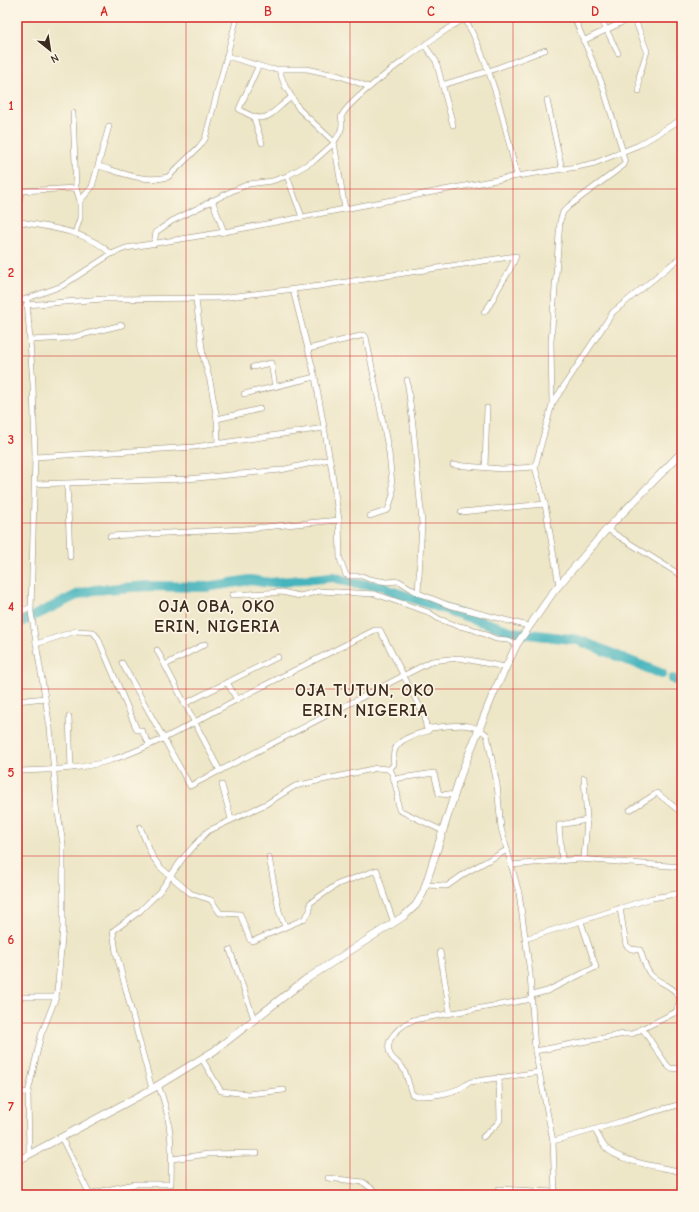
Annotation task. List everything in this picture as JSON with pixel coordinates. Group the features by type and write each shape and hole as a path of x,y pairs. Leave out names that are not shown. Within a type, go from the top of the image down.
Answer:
{"main road":[{"path":"17,1160 155,1087 202,1059 305,980 394,923 416,905 426,885 454,795 478,730 504,667 517,644 527,628 559,586 607,529 682,452"}],"street":[{"path":"99,166 143,179 168,177 199,147 205,139 237,17"},
{"path":"154,244 155,234 160,229 212,200 249,184 272,181 287,176 315,160 334,143 344,126 341,117 343,113 369,87 465,17 489,71 497,96 517,176"},
{"path":"559,586 545,504 535,466 552,404 551,342 560,221 563,212 569,206 625,162 602,84 574,17"},
{"path":"600,17 618,53"},
{"path":"583,41 634,17 647,51 639,77 639,91"},
{"path":"425,46 435,58 453,125"},
{"path":"442,85 489,71 544,50"},
{"path":"227,56 258,67 279,70 307,70 340,76 369,87"},
{"path":"258,67 239,109 254,118 260,119 276,111 292,97"},
{"path":"279,70 285,86 299,109 334,143 345,209"},
{"path":"547,100 562,169"},
{"path":"73,113 76,188 80,201 80,218 75,233"},
{"path":"254,118 262,143"},
{"path":"26,302 62,286 111,254 126,248 224,232 517,176 595,163 650,140 682,119"},
{"path":"80,201 92,187 109,126"},
{"path":"17,161 21,191 17,208"},
{"path":"287,176 302,217"},
{"path":"21,191 76,188"},
{"path":"212,200 224,232"},
{"path":"17,221 75,233 97,242 111,254"},
{"path":"17,302 103,299 196,300 293,290 516,256 508,276 501,284 489,307 484,312"},
{"path":"552,404 613,312 682,256"},
{"path":"293,290 315,376 339,520 340,558 347,576 362,576 369,579 387,582 399,581 418,593 448,605 527,628"},
{"path":"196,300 202,356 210,381 217,419 218,443"},
{"path":"26,302 30,340 35,457 30,610 50,728 52,769 63,844 63,927 56,997 41,1035 28,1093 29,1153"},
{"path":"30,340 69,338 122,325"},
{"path":"308,349 364,335 366,337 389,453 393,494 388,510 370,516"},
{"path":"253,367 271,363 275,387"},
{"path":"244,394 315,376"},
{"path":"407,380 413,425 422,523 418,593"},
{"path":"485,467 487,408"},
{"path":"217,419 260,409"},
{"path":"35,457 194,447 324,428"},
{"path":"35,484 187,479 281,470 330,459"},
{"path":"453,465 502,469 535,466"},
{"path":"67,484 70,558"},
{"path":"461,512 545,504"},
{"path":"110,536 244,529 339,520"},
{"path":"607,529 682,576"},
{"path":"232,595 282,592 300,596 320,591 375,594 428,612 439,619 455,625 517,644"},
{"path":"17,612 30,610"},
{"path":"17,771 71,768 107,762 165,739 236,700 375,630 380,630 424,717 426,727 430,728"},
{"path":"36,644 76,631 93,632 98,638 137,730 141,730 150,745"},
{"path":"165,665 205,644"},
{"path":"157,650 220,771"},
{"path":"184,704 278,657"},
{"path":"122,662 190,786 432,661 459,658 504,667"},
{"path":"227,682 236,700"},
{"path":"17,701 45,698"},
{"path":"69,717 71,768"},
{"path":"389,770 394,764 392,755 396,746 409,736 428,731 430,728 465,724 487,734 491,749 501,828 519,893 532,997 535,1051 553,1141 555,1193 499,1189"},
{"path":"83,1195 135,1184 171,1184 172,1159 166,1102 155,1087 116,952 113,933 114,929 140,910 160,891 182,858 208,831 266,804 295,786 376,768 389,770 394,778 398,795 399,810 443,831"},
{"path":"394,778 434,773 439,794 454,795"},
{"path":"584,778 587,820 584,859"},
{"path":"222,785 231,819"},
{"path":"630,810 657,793 682,813"},
{"path":"562,861 559,825 587,820"},
{"path":"140,827 152,856 170,876 190,893 211,900 220,914 240,914 250,940 253,941 304,919 310,911 310,903 338,884 377,870 394,923"},
{"path":"426,885 448,886 467,872 507,850"},
{"path":"269,857 279,911 285,926"},
{"path":"511,866 584,859 682,867"},
{"path":"525,939 652,898 682,893"},
{"path":"535,1051 624,1034 632,1034 642,1028 673,1015 678,1008 679,998 676,992 652,975 640,950 628,948 620,908"},
{"path":"539,1072 470,1082 464,1087 442,1094 428,1096 412,1094 403,1069 391,1056 389,1044 397,1030 409,1022 532,997 596,967 581,922"},
{"path":"230,950 254,1019"},
{"path":"440,952 450,1013"},
{"path":"17,997 56,997"},
{"path":"642,1028 666,1064 670,1068 680,1069 682,1075"},
{"path":"202,1059 221,1091 248,1094 284,1090"},
{"path":"483,1137 498,1124 500,1120 499,1077"},
{"path":"17,1091 28,1093"},
{"path":"553,1141 595,1130 645,1113 682,1104"},
{"path":"595,1130 604,1146 612,1152 638,1162 682,1172"},
{"path":"61,1137 90,1194"},
{"path":"172,1159 208,1154 257,1153"},
{"path":"328,1178 363,1182 380,1195"}],"waterway":[{"path":"17,624 79,594 94,590 148,586 206,587 250,580 270,583 333,577 356,584 385,586 388,590 513,632 578,640 662,674"},
{"path":"673,679 682,682"}],"district":[{"name":"OJA OBA, OKO ERIN, NIGERIA","path":"217,616"},
{"name":"OJA TUTUN, OKO ERIN, NIGERIA","path":"365,700"}]}
